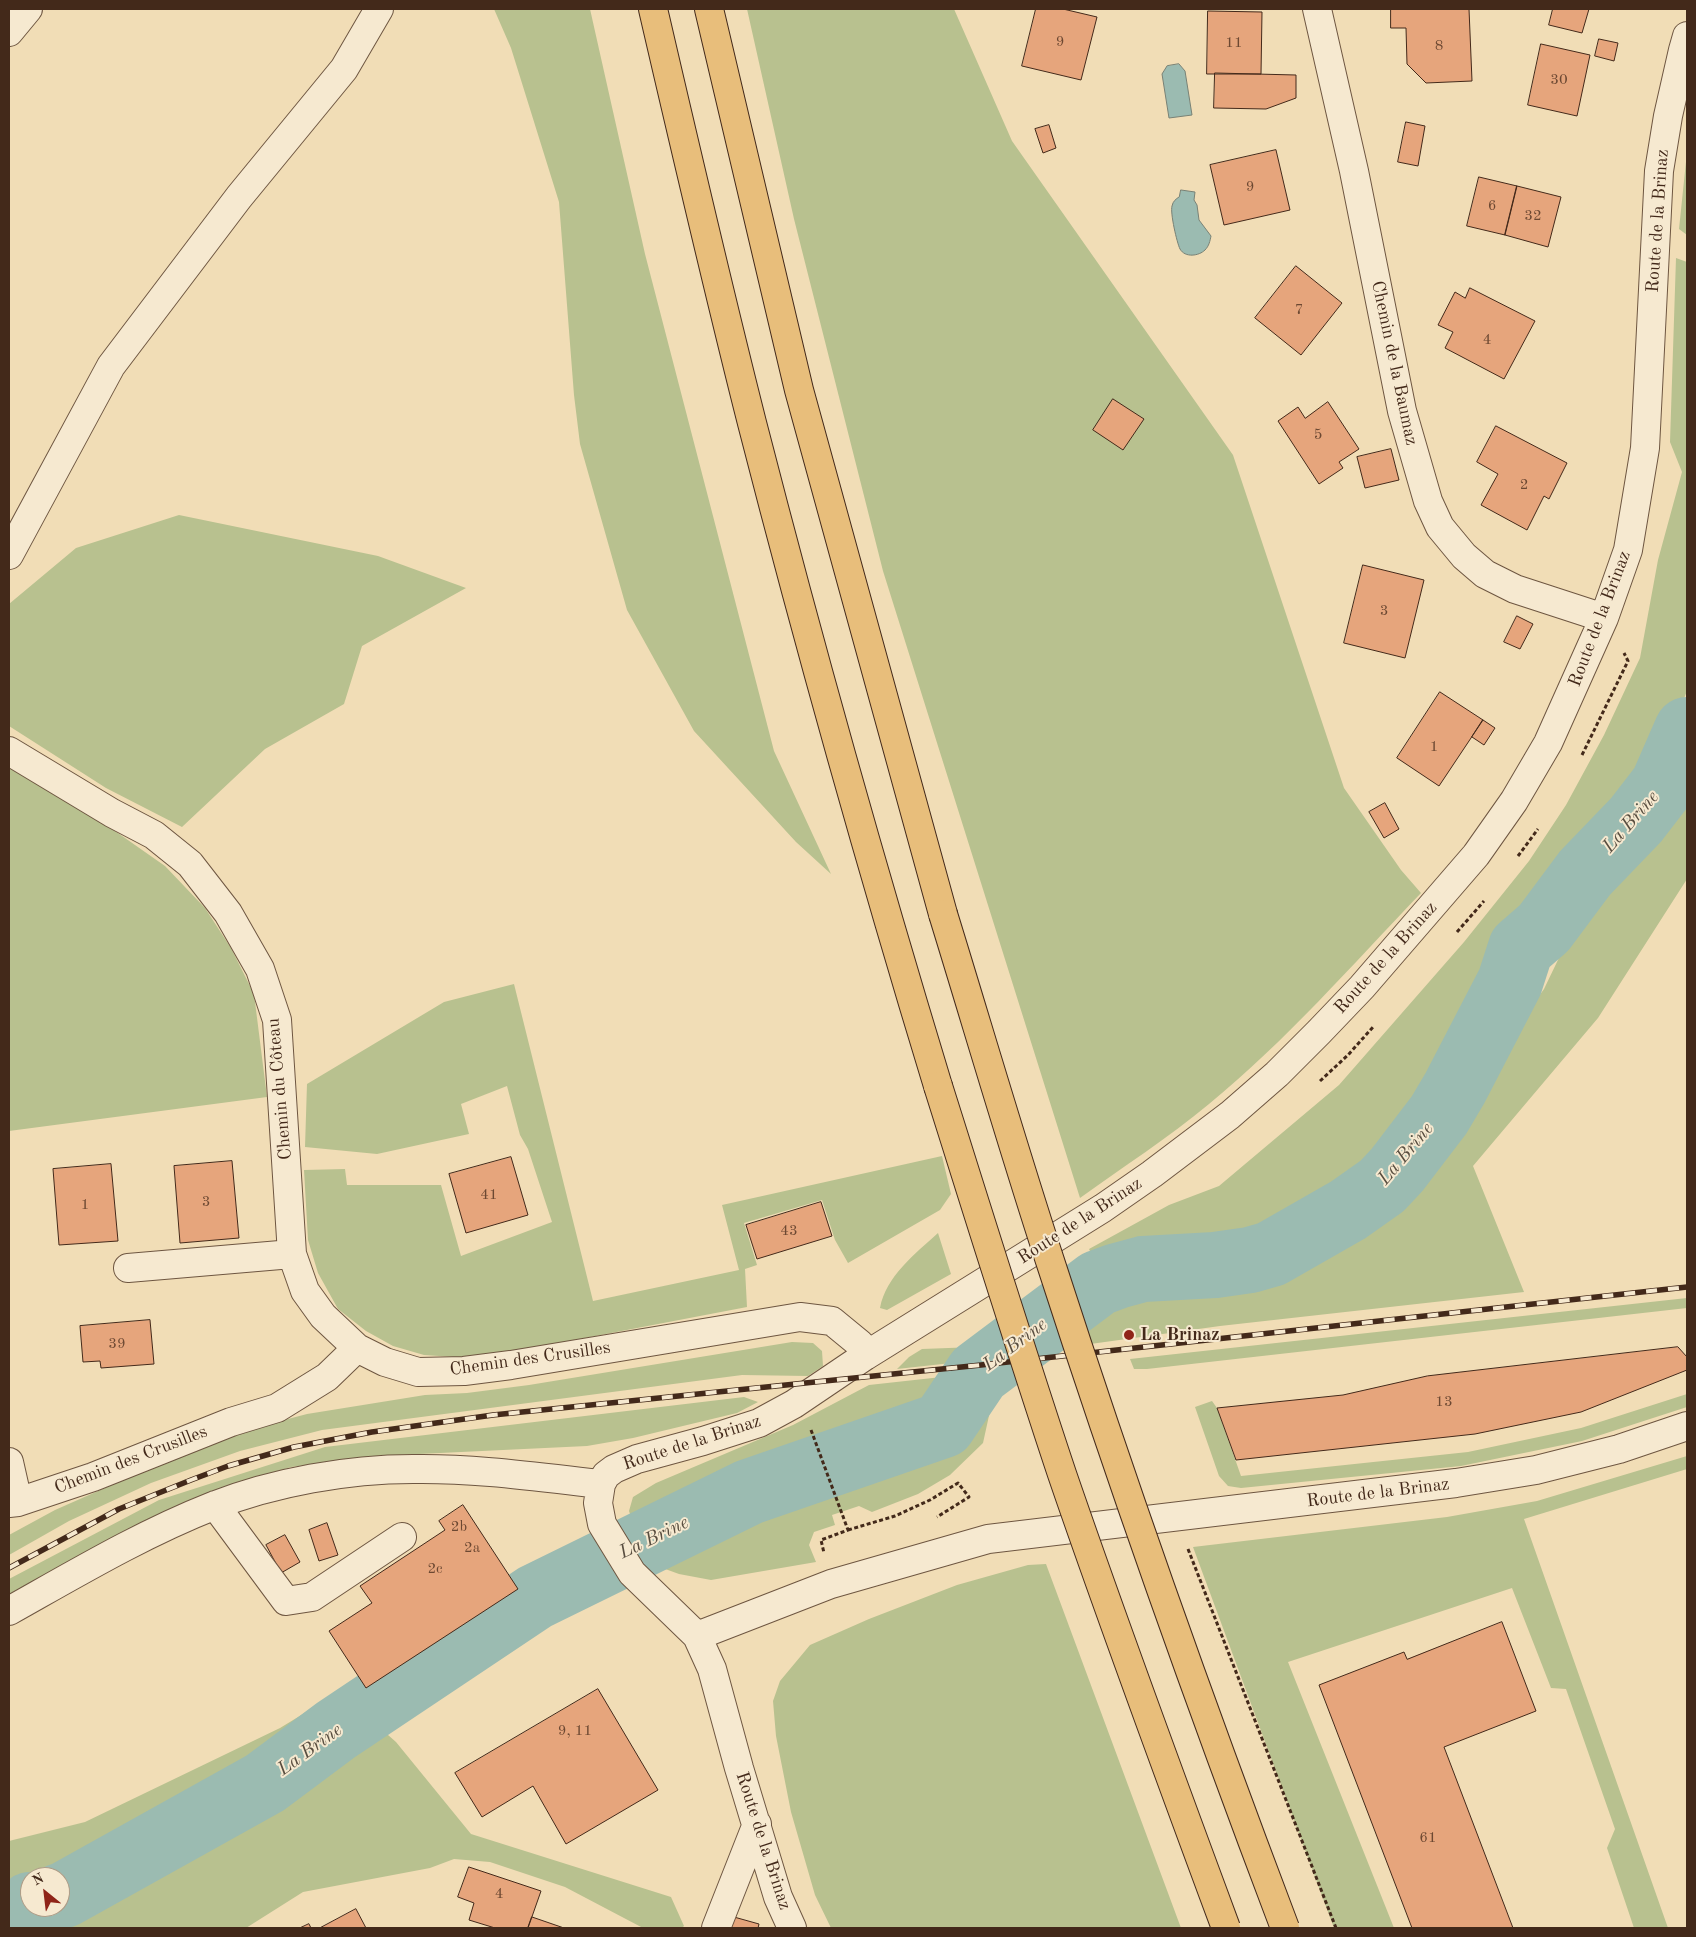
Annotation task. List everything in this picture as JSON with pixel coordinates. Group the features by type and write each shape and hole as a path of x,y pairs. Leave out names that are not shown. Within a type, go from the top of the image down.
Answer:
{"highway":[{"path":"653,9 700,213 752,424 821,682 891,932 1000,1284 1063,1476 1163,1759 1226,1928"},
{"path":"710,9 800,390 943,914 1051,1264 1103,1419 1216,1745 1285,1928"}],"street":[{"path":"9,32 28,9"},
{"path":"11,545 111,366 239,197 344,69 379,9"},
{"name":"Chemin de la Baumaz","path":"1316,9 1354,171 1402,411 1419,472 1440,527 1464,556 1485,574 1515,589 1604,618"},
{"name":"Route de la Brinaz","path":"601,1484 606,1475 614,1468 637,1459 704,1441 760,1423 794,1404 865,1356 1095,1213 1152,1174 1230,1115 1277,1074 1362,986 1476,855 1514,801 1548,743 1604,618 1628,550 1645,448 1659,171 1668,116 1682,50 1687,36"},
{"name":"Chemin du Côteau","path":"9,751 154,836 190,864 228,913 260,969 278,1020 292,1254 305,1291 324,1316 357,1348"},
{"path":"128,1268 292,1254"},
{"name":"Chemin des Crusilles","path":"13,1502 94,1477 231,1422 277,1408 327,1376 357,1348 385,1362 418,1372 464,1372 800,1317 832,1321 853,1336 860,1344 865,1356"},
{"name":"Route de la Brinaz","path":"792,1928 778,1897 739,1768 712,1669 697,1636 831,1584 988,1539 1456,1483 1536,1470 1618,1449 1687,1426"},
{"path":"9,1462 13,1502"},
{"path":"9,1611 158,1530 214,1505 266,1488 328,1475 412,1469 468,1471 601,1484 598,1503 602,1524 632,1573 697,1636"},
{"path":"214,1505 286,1601 312,1597 402,1537"},
{"path":"716,1928 757,1824"}],"path":[{"path":"814,1439 848,1530"},
{"path":"826,1561 821,1540 895,1516 930,1500 958,1482 970,1497 930,1520"},
{"path":"1184,1540 1336,1928"}],"green space":[{"path":"494,9 590,9 645,254 774,751 831,874 796,842 694,731 627,610 580,444 574,395 559,202 511,48"},
{"path":"747,9 954,9 1012,141 1233,455 1344,788 1401,870 1421,893 1265,1055 1178,1129 1080,1198 883,571 794,219"},
{"path":"1687,152 1687,235 1679,229"},
{"path":"1676,258 1687,262 1687,691 1646,792 1612,834 1561,890 1505,960 1464,1033 1422,1095 1372,1155 1282,1223 1099,1269 1089,1249 1169,1205 1219,1186 1339,1085 1464,942 1529,861 1566,805 1604,735 1640,658 1658,560 1682,472 1670,442"},
{"path":"179,515 378,556 466,588 362,646 344,704 265,749 182,827 106,788 9,726 9,604 76,548"},
{"path":"1687,758 1687,879 1598,1018 1473,1166 1524,1292 1220,1326 1076,1346 1065,1310 1111,1289 1259,1272 1333,1233 1405,1176 1467,1097 1544,989 1581,912 1665,811"},
{"path":"9,767 105,824 165,866 205,908 231,948 254,994 267,1097 9,1131"},
{"path":"514,984 593,1301 739,1270 722,1205 942,1156 951,1194 940,1210 848,1263 835,1240 822,1200 744,1223 757,1265 745,1269 747,1307 517,1351 469,1358 424,1355 393,1346 366,1331 338,1309 318,1273 308,1240 304,1170 345,1169 347,1185 441,1185 461,1256 552,1222 528,1149 520,1135 507,1086 461,1104 469,1134 377,1154 305,1147 307,1084 444,1002"},
{"path":"938,1233 951,1274 887,1310 880,1308 883,1296 895,1276"},
{"path":"1687,1298 1687,1308 1147,1369 1134,1369 1130,1359"},
{"path":"792,1342 813,1343 822,1351 823,1366 808,1376 742,1375 322,1430 240,1451 151,1483 69,1521 9,1555 9,1535 55,1510 157,1465 250,1429 307,1414 425,1395 467,1393 529,1385"},
{"path":"975,1347 979,1360 897,1369 909,1357 922,1349"},
{"path":"969,1374 936,1420 760,1487 945,1429 985,1374 992,1402 983,1443 950,1475 918,1494 872,1512 859,1506 832,1515 835,1525 814,1532 809,1545 816,1562 711,1580 679,1574 657,1566 647,1542 633,1523 629,1511 633,1497 656,1483 793,1425 869,1385"},
{"path":"1687,1394 1687,1407 1582,1441 1461,1466 1241,1488 1228,1486 1219,1476 1195,1407 1212,1401 1217,1408 1241,1476 1468,1452 1581,1428"},
{"path":"744,1397 758,1402 737,1413 633,1438 587,1446 377,1456 291,1467 221,1489 151,1518 9,1594 9,1579 159,1500 325,1447"},
{"path":"1687,1456 1687,1469 1524,1519 1668,1928 1634,1928 1607,1848 1615,1829 1566,1689 1551,1688 1512,1588 1288,1662 1394,1928 1334,1928 1193,1547 1447,1517 1537,1501"},
{"path":"1046,1564 1181,1928 831,1928 815,1895 791,1812 776,1736 773,1701 780,1681 810,1645 869,1619 957,1585 1028,1565"},
{"path":"339,1692 396,1742 471,1834 671,1897 684,1926 682,1928 643,1928 565,1887 490,1862 454,1859 430,1868 303,1892 246,1928 9,1928 9,1841 85,1822 280,1728"}],"water":[{"path":"1179,64 1185,71 1192,115 1169,118 1162,74 1167,66"},
{"path":"1181,190 1195,192 1194,200 1197,205 1199,220 1211,236 1206,248 1196,255 1182,252 1176,235 1172,206 1179,197"}],"building":[{"path":"1036,9 1063,9 1097,17 1081,80 1022,66"},
{"path":"1391,9 1469,9 1472,81 1426,83 1407,64 1406,28 1391,28"},
{"path":"1553,9 1589,9 1582,33 1549,25"},
{"path":"1208,11 1262,12 1261,74 1207,74"},
{"path":"1599,39 1618,43 1614,61 1595,56"},
{"path":"1541,44 1590,55 1577,116 1528,105"},
{"path":"1215,73 1296,75 1296,98 1266,109 1214,108"},
{"path":"1406,122 1425,126 1418,166 1398,162"},
{"path":"1049,125 1056,148 1043,153 1035,129"},
{"path":"1276,150 1290,210 1224,225 1210,165"},
{"path":"1479,177 1517,186 1505,235 1467,226"},
{"path":"1517,186 1561,197 1548,247 1505,235"},
{"path":"1296,266 1342,303 1301,355 1255,318"},
{"path":"1470,288 1535,321 1504,379 1445,348 1453,332 1438,325 1455,292 1465,298"},
{"path":"1113,399 1144,419 1123,450 1093,430"},
{"path":"1328,402 1359,449 1339,462 1343,468 1319,484 1278,421 1298,407 1305,418"},
{"path":"1496,426 1567,463 1549,499 1544,496 1527,530 1481,505 1498,474 1477,462"},
{"path":"1391,449 1399,480 1365,488 1357,457"},
{"path":"1363,565 1424,580 1405,658 1344,643"},
{"path":"1517,616 1533,624 1520,649 1504,642"},
{"path":"1440,692 1483,720 1439,786 1397,758"},
{"path":"1483,720 1495,728 1484,745 1472,737"},
{"path":"1385,803 1399,829 1384,838 1369,812"},
{"path":"511,1157 528,1215 466,1233 449,1174"},
{"path":"232,1161 239,1238 180,1243 174,1166"},
{"path":"111,1164 118,1241 59,1245 53,1169"},
{"path":"821,1202 832,1236 757,1259 746,1225"},
{"path":"150,1320 154,1364 101,1368 100,1361 83,1362 80,1326"},
{"path":"1678,1347 1687,1357 1687,1370 1581,1412 1475,1434 1236,1460 1217,1408 1343,1395 1427,1376"},
{"path":"463,1505 518,1589 366,1688 329,1631 372,1603 360,1586 445,1530 439,1521"},
{"path":"327,1523 338,1555 319,1561 309,1530"},
{"path":"285,1535 300,1562 281,1573 266,1545"},
{"path":"1502,1622 1536,1711 1444,1747 1513,1928 1412,1928 1319,1685 1404,1652 1407,1659"},
{"path":"598,1689 658,1790 566,1844 533,1786 482,1817 455,1773"},
{"path":"469,1867 541,1891 528,1928 495,1928 469,1920 474,1903 458,1897"},
{"path":"356,1909 366,1928 320,1928"},
{"path":"532,1917 564,1928 528,1928"},
{"path":"734,1917 759,1924 758,1928 730,1928"},
{"path":"309,1924 311,1928 300,1928"}],"waterway":[{"name":"La Brine","path":"70,1892 265,1783 336,1730 535,1597 749,1492 943,1425 978,1373 1098,1283 1143,1269 1215,1265 1250,1260 1271,1254 1348,1210 1382,1186 1397,1170 1439,1115 1455,1088 1510,982 1521,948 1544,928 1585,873 1636,820 1663,785 1687,730"},
{"name":"La Brine","path":"9,1922 20,1913"}],"railway":[{"path":"9,1568 119,1509 228,1466 294,1447 372,1432 493,1415 981,1365 1687,1287"}],"place":[{"name":"La Brinaz","path":"1129,1335"}]}
